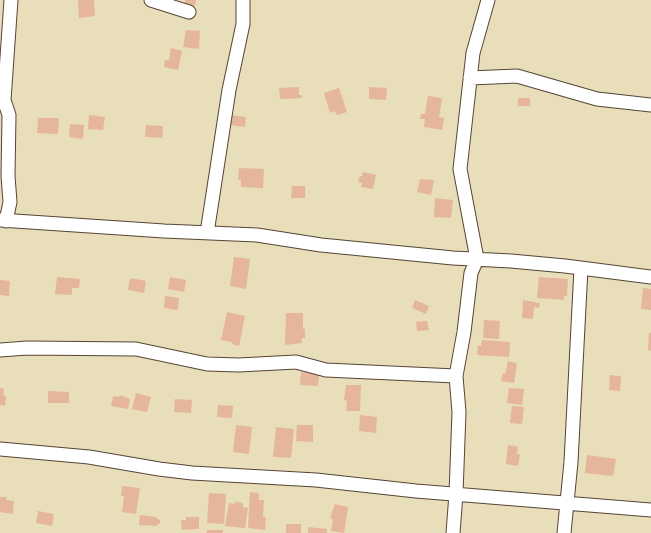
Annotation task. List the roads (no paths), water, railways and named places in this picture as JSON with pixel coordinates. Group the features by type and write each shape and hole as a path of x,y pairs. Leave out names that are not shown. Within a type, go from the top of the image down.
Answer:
{"street":[{"path":"11,0 2,100 9,116 10,159 8,176 10,202 3,221 66,226 257,235 321,245 453,258 581,268 651,277"},
{"path":"151,0 189,12"},
{"path":"207,233 229,90 243,24 243,0"},
{"path":"453,533 459,412 456,376 464,332 471,274 476,259 460,169 473,53 488,0"},
{"path":"470,78 517,76 598,99 651,105"},
{"path":"564,533 581,268"},
{"path":"0,350 27,348 136,349 207,364 239,365 296,362 326,370 456,376"},
{"path":"0,449 89,457 192,473 316,480 416,492 567,502 651,510"}]}
